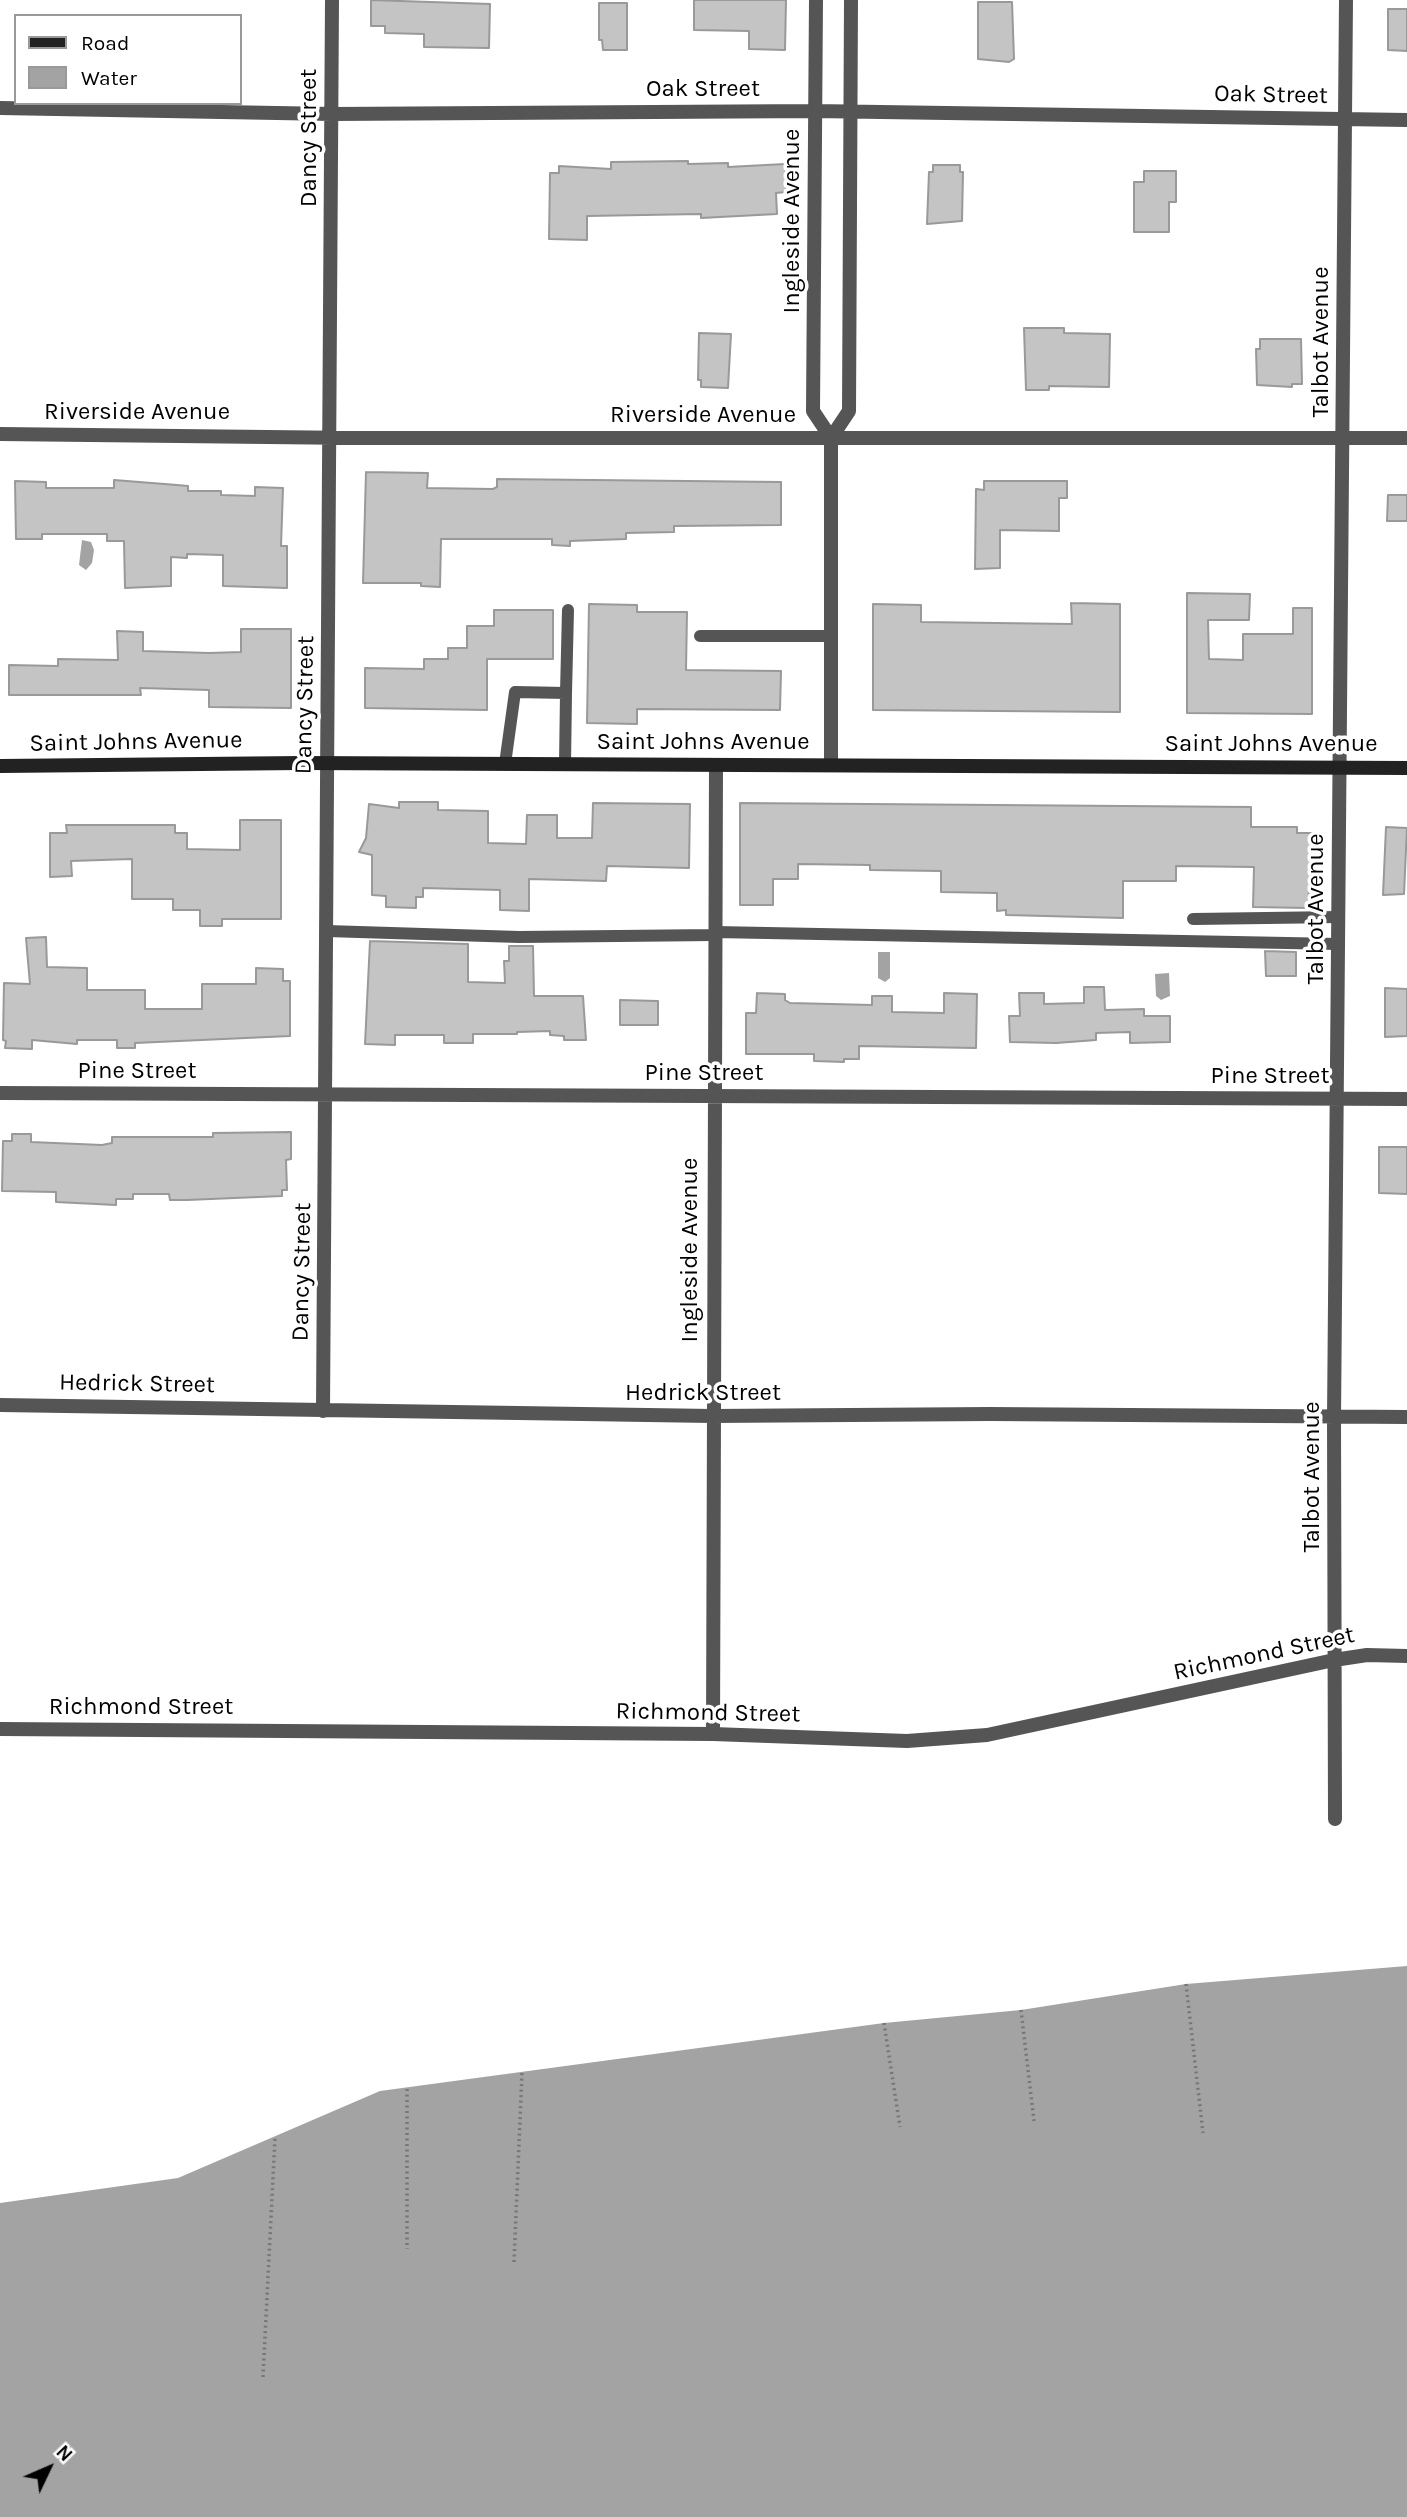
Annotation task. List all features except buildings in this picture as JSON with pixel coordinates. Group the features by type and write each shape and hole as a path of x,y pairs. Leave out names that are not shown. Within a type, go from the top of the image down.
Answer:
{"main road":[{"name":"Saint Johns Avenue","path":"0,766 505,764 1407,768"}],"street":[{"name":"Dancy Street","path":"323,1411 332,0"},
{"name":"Ingleside Avenue","path":"816,0 813,411 831,438"},
{"path":"831,765 831,438 849,411 851,0"},
{"name":"Talbot Avenue","path":"1335,1819 1334,1417 1346,0"},
{"name":"Oak Street","path":"0,108 332,114 850,111 1407,120"},
{"name":"Riverside Avenue","path":"0,434 1407,438"},
{"name":"Ingleside Avenue","path":"713,1734 716,766"},
{"name":"Pine Street","path":"0,1093 1407,1099"},
{"name":"Hedrick Street","path":"0,1405 712,1416 1407,1418"},
{"name":"Richmond Street","path":"0,1729 713,1734 907,1741 987,1735 1335,1660 1367,1655 1407,1656"}],"lane":[{"path":"565,765 568,610"},
{"path":"700,636 832,636"},
{"path":"505,764 515,692 566,693"},
{"path":"1193,919 1339,918"},
{"path":"327,930 519,937 715,934 1339,944"}],"path":[{"path":"1186,1984 1203,2133"},
{"path":"1021,2010 1034,2121"},
{"path":"884,2023 900,2127"},
{"path":"514,2262 522,2073"},
{"path":"407,2090 407,2249"},
{"path":"263,2377 275,2138"}],"water":[{"path":"82,540 91,542 94,550 92,563 86,570 79,565"},
{"path":"878,952 890,952 890,978 885,982 878,978"},
{"path":"1169,973 1170,996 1161,1000 1156,996 1155,974"},
{"path":"1407,1966 1407,2517 0,2517 0,2203 178,2178 380,2091 884,2023 1021,2010 1186,1984"}]}
